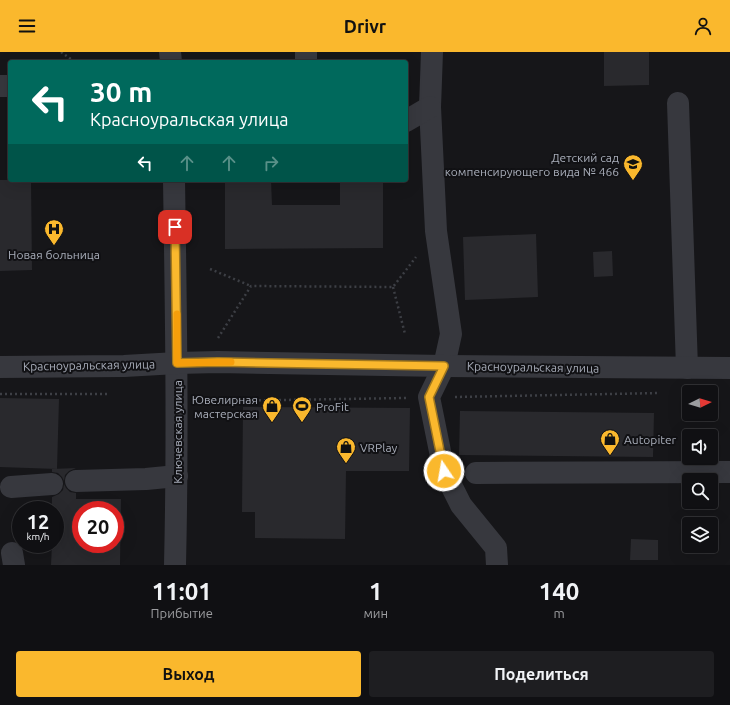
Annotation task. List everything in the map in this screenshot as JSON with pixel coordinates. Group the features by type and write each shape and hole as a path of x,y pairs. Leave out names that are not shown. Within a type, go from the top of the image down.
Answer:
{"street":[{"path":"432,52 430,106 436,231 451,334 444,366 429,397 444,471 461,505 496,548 497,565"},
{"path":"678,103 687,368"},
{"path":"408,120 430,106"},
{"name":"Ключевская улица","path":"174,182 177,363 175,565"},
{"name":"Красноуральская улица","path":"0,367 124,366 218,362 444,366 730,368"},
{"path":"476,474 730,472"},
{"path":"76,482 177,476"},
{"path":"11,487 52,484"}],"path":[{"path":"61,52 72,60"},
{"path":"393,287 436,231"},
{"path":"210,270 251,286 393,287"},
{"path":"218,338 251,286"},
{"path":"393,287 405,334"},
{"path":"0,394 110,394"}],"building":[{"path":"604,52 649,52 649,85 604,86"},
{"path":"0,180 8,180 8,182 31,182 32,270 0,271"},
{"path":"225,182 271,182 272,205 340,205 340,182 383,182 383,248 225,249"},
{"path":"536,234 538,297 465,300 463,237"},
{"path":"612,251 613,276 594,277 593,252"},
{"path":"0,398 59,399 57,469 0,467"},
{"path":"243,407 410,408 409,471 346,471 345,539 255,538 255,512 242,512"},
{"path":"460,411 654,413 653,457 459,455"},
{"path":"76,468 69,471 65,475 64,481 58,473 52,472 52,469"},
{"path":"64,484 70,492 76,493 76,499 121,499 121,501 72,501 72,553 120,553 120,565 51,565 52,553 64,553 64,501 52,501 52,497 59,494 63,490"},
{"path":"631,539 658,540 658,560 630,560"}],"slow traffic":[{"path":"177,314 177,363 231,362"}],"place":[{"name":"Детский сад компенсирующего вида № 466","path":"633,181"},
{"name":"Новая больница","path":"54,246"},
{"name":"Ювелирная мастерская","path":"272,423"},
{"name":"ProFit","path":"302,423"},
{"name":"Autopiter","path":"610,456"},
{"name":"VRPlay","path":"346,464"}],"route":[{"path":"175,227 177,363 218,362 444,366 429,397 444,471"}]}
